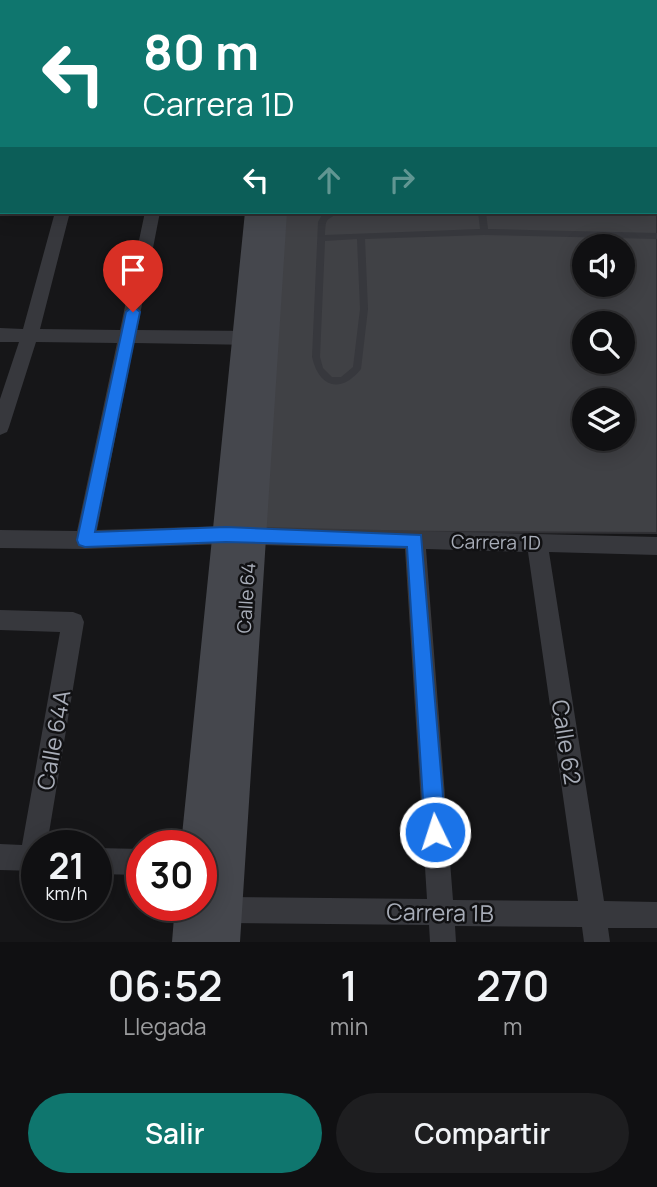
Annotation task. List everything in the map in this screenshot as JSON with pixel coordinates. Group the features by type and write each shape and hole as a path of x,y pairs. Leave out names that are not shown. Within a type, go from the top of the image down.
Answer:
{"main road":[{"name":"Calle 64","path":"214,830 255,338 256,214"},
{"name":"Calle 64","path":"255,338 276,214"},
{"name":"Calle 64","path":"201,830 238,535"},
{"name":"Calle 64","path":"191,942 201,921"},
{"name":"Calle 64","path":"213,921 221,942"}],"street":[{"path":"0,427 30,335 61,214"},
{"path":"85,540 153,214"},
{"path":"0,335 255,338"},
{"name":"Carrera 1D","path":"0,539 85,540 238,535 657,547"},
{"path":"415,540 443,942"},
{"name":"Calle 62","path":"537,543 597,942"},
{"name":"Calle 64A","path":"0,620 73,622 39,830"},
{"path":"0,857 21,858"},
{"name":"Carrera 1B","path":"217,907 657,915"}],"lane":[{"path":"329,214 322,222 316,357 319,370 330,381 343,381 356,369 364,309 361,238"},
{"path":"482,214 484,232"},
{"path":"322,238 484,232 657,236"}],"building":[{"path":"276,214 657,214 657,533 255,531"}],"route":[{"path":"133,312 85,540 226,535 415,540 435,832"}]}
